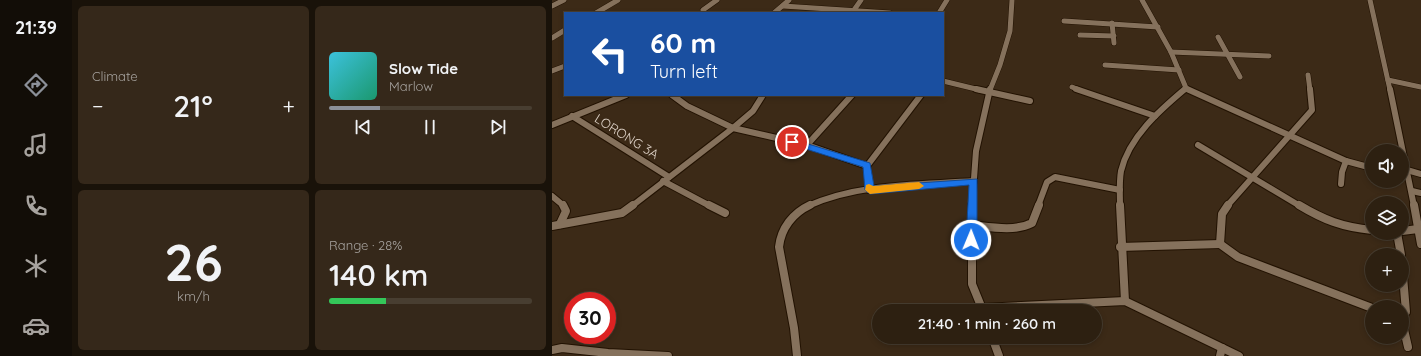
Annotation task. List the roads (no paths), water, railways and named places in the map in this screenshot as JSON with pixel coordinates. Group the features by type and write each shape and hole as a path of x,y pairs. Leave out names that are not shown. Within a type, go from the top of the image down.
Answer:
{"street":[{"path":"552,6 564,0"},
{"path":"598,12 618,0"},
{"path":"703,10 717,0"},
{"path":"775,12 789,0"},
{"path":"854,10 861,0"},
{"path":"940,12 947,0"},
{"path":"980,304 972,284 971,225 976,151 989,92 1000,65 1010,31 1012,0"},
{"path":"1142,0 1171,52 1186,88 1346,161 1365,166"},
{"path":"1370,0 1388,80 1400,144"},
{"path":"783,6 813,6 827,11 854,10 878,12"},
{"path":"1064,21 1158,27"},
{"path":"1112,23 1114,43"},
{"path":"552,38 564,31"},
{"path":"1080,35 1114,36"},
{"path":"1218,37 1240,77"},
{"path":"1171,52 1269,56"},
{"path":"1105,65 1179,70"},
{"path":"552,72 564,66"},
{"path":"1220,244 1222,214 1226,207 1312,110 1308,75"},
{"path":"1388,80 1421,87"},
{"path":"944,81 1030,101"},
{"path":"1072,86 1155,116"},
{"path":"1125,301 1120,247 1120,190 1122,167 1131,150 1155,116 1186,88"},
{"path":"552,125 623,96"},
{"path":"673,96 687,106 733,128 807,145 867,166"},
{"path":"556,225 591,220 622,213 733,128 753,111 762,96"},
{"path":"807,145 851,96"},
{"path":"870,190 867,166 920,96"},
{"name":"LORONG 3A","path":"572,116 666,179 725,213"},
{"path":"1198,145 1325,220 1350,228 1365,229"},
{"path":"1341,184 1342,172 1346,161"},
{"path":"1409,174 1421,174"},
{"path":"971,225 1016,227 1029,225 1032,222 1047,182 1054,177 1120,190"},
{"path":"797,356 794,328 779,238 790,219 801,209 810,204 838,196 870,190 974,181"},
{"path":"1409,183 1412,190 1421,244"},
{"path":"1412,190 1421,193"},
{"path":"552,196 563,204 566,211 556,225"},
{"path":"1409,231 1418,229"},
{"path":"1120,247 1220,244 1238,257 1365,305"},
{"path":"1078,304 1125,301 1221,352 1239,356"},
{"path":"995,344 999,356"},
{"path":"552,350 562,348 608,353 668,356"}]}
